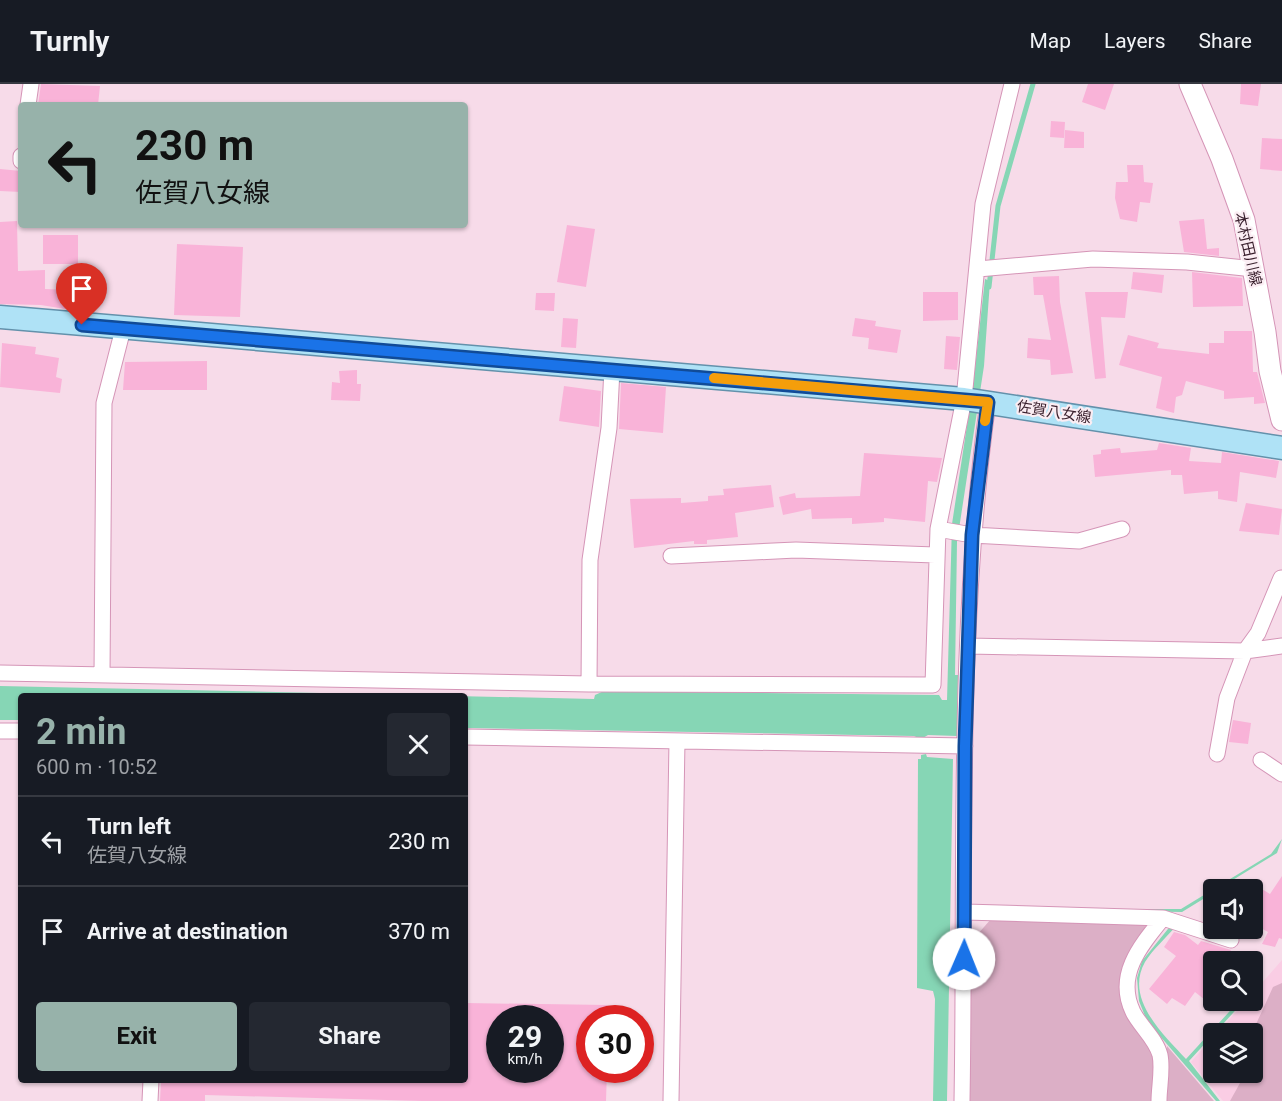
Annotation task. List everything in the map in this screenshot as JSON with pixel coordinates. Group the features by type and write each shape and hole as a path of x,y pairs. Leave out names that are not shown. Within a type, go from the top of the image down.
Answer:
{"main road":[{"name":"本村田川線","path":"1190,84 1222,159 1244,220 1270,371 1282,420"},
{"name":"佐賀八女線","path":"0,317 964,399 1282,448"}],"street":[{"path":"28,102 31,84"},
{"path":"0,673 589,684 933,684 935,555 938,529 964,399 983,204 1012,84"},
{"path":"978,269 1093,259 1186,262 1254,269"},
{"path":"102,675 104,403 123,329"},
{"path":"589,684 590,560 609,428 612,369"},
{"path":"962,1101 965,746 972,535 988,402"},
{"path":"938,529 972,535 1079,542 1122,529"},
{"path":"671,556 796,550 935,555"},
{"path":"1217,754 1227,698 1245,651 1258,633 1281,578"},
{"path":"968,646 1245,651 1282,646"},
{"path":"0,731 18,731"},
{"path":"468,737 965,746"},
{"path":"670,1101 677,741"},
{"path":"1261,760 1282,774"},
{"path":"965,912 1163,918 1231,940"},
{"path":"1159,1101 1160,1054 1133,1011 1126,988 1129,969 1137,950 1163,918"},
{"path":"150,1101 151,1083"}],"shaded area":[{"path":"985,279 990,281 984,366 957,542 955,675 958,675 957,736 928,735 921,739 914,736 468,728 468,696 594,699 595,695 604,691 939,695 942,700 947,700 952,524 973,386"},
{"path":"0,686 320,693 18,693 18,720 0,720"},
{"path":"926,754 927,757 953,759 947,1101 933,1101 935,999 933,991 917,988 918,759 921,759 921,755"},
{"path":"1282,839 1277,853 1234,879 1230,879 1271,854"},
{"path":"1203,896 1203,899 1182,912 980,909 1181,909"},
{"path":"991,919 1143,921 1146,929 1122,984 1155,1053 1154,1101 967,1101 970,943"},
{"path":"1172,924 1176,926 1145,962 1140,976 1139,989 1149,1015 1186,1059 1203,1040 1203,1046 1189,1061 1203,1079 1203,1083 1206,1083 1220,1101 1216,1101 1147,1021 1139,1001 1137,978 1142,961"},
{"path":"1282,960 1282,1101 1223,1101 1208,1083 1263,1083 1263,1023 1226,1023 1237,1011 1263,1011 1263,982"},
{"path":"1282,983 1282,1101 1230,1101 1240,1083 1263,1083 1263,1023 1257,1023 1273,987"},
{"path":"1230,1011 1235,1011 1224,1023 1219,1023"},
{"path":"1167,1046 1214,1101 1166,1101"},
{"path":"1203,1048 1203,1077 1191,1062"}],"building":[{"path":"41,84 100,86 98,102 38,102"},
{"path":"1088,84 1114,84 1105,110 1082,102"},
{"path":"1241,84 1261,84 1258,106 1240,104"},
{"path":"1051,121 1065,122 1064,138 1050,137"},
{"path":"1065,130 1084,132 1084,148 1064,148"},
{"path":"1262,138 1282,139 1282,171 1260,169"},
{"path":"1127,165 1143,165 1144,182 1153,183 1150,203 1140,202 1137,222 1120,219 1115,198 1116,182 1128,182"},
{"path":"0,169 18,171 18,192 0,191"},
{"path":"1204,219 1207,249 1219,248 1219,256 1184,252 1179,221"},
{"path":"17,221 18,271 45,270 45,289 72,290 71,310 41,305 0,304 0,222"},
{"path":"567,225 595,229 586,287 557,282"},
{"path":"43,235 78,235 78,264 43,264"},
{"path":"177,244 243,247 240,317 174,315"},
{"path":"1133,272 1164,275 1162,293 1131,289"},
{"path":"1192,272 1242,278 1243,306 1193,307"},
{"path":"1059,276 1060,302 1073,373 1051,375 1050,360 1027,358 1028,338 1051,340 1043,295 1034,295 1033,277"},
{"path":"923,292 958,292 958,320 923,321"},
{"path":"1085,292 1128,292 1125,318 1101,317 1106,378 1095,379"},
{"path":"536,293 555,293 554,311 535,310"},
{"path":"563,318 578,319 576,348 561,347"},
{"path":"855,318 876,321 875,326 901,330 897,353 868,349 869,338 852,336"},
{"path":"1224,331 1252,331 1253,372 1257,372 1265,403 1254,404 1254,397 1224,399 1224,391 1186,381 1182,395 1176,397 1174,413 1156,408 1162,377 1119,365 1128,335 1159,343 1157,348 1209,354 1209,343 1224,343"},
{"path":"946,336 960,337 957,370 944,369"},
{"path":"2,343 36,347 35,354 59,358 56,377 62,379 60,393 0,387"},
{"path":"207,361 207,390 123,390 125,362"},
{"path":"357,370 357,384 361,384 360,401 331,400 332,382 340,383 339,371"},
{"path":"621,383 666,387 663,433 619,429"},
{"path":"564,386 601,391 599,427 559,421"},
{"path":"1159,443 1191,448 1189,461 1221,463 1222,452 1279,461 1276,478 1240,472 1237,502 1218,499 1218,491 1184,494 1182,475 1171,475 1171,470 1095,477 1093,455 1101,454 1101,450 1120,448 1121,453 1157,450"},
{"path":"864,453 942,458 937,482 928,481 925,522 884,518 884,522 852,524 852,518 812,519 811,509 783,515 779,497 795,493 796,498 860,496"},
{"path":"771,485 774,507 735,513 738,537 707,540 707,544 694,544 694,541 634,548 630,499 681,498 681,503 708,501 708,496 724,495 723,489"},
{"path":"1246,503 1282,509 1279,535 1239,531"},
{"path":"1233,720 1251,723 1248,744 1229,742"},
{"path":"1282,876 1282,939 1279,938 1275,947 1262,944 1268,932 1263,929 1263,890 1270,894"},
{"path":"1174,932 1185,935 1198,945 1201,941 1231,950 1203,951 1203,998 1195,992 1185,1006 1172,998 1167,1004 1149,989 1176,956 1164,947"},
{"path":"468,1003 607,1005 576,1005 576,1083 607,1083 606,1101 422,1101 205,1095 205,1101 160,1101 161,1083 468,1083"}],"waterway":[{"path":"989,287 998,206 1033,84"}],"slow traffic":[{"path":"714,378 988,402 985,421"}],"route":[{"path":"82,325 334,344 988,402 976,486 972,535 965,746 964,959"}]}
